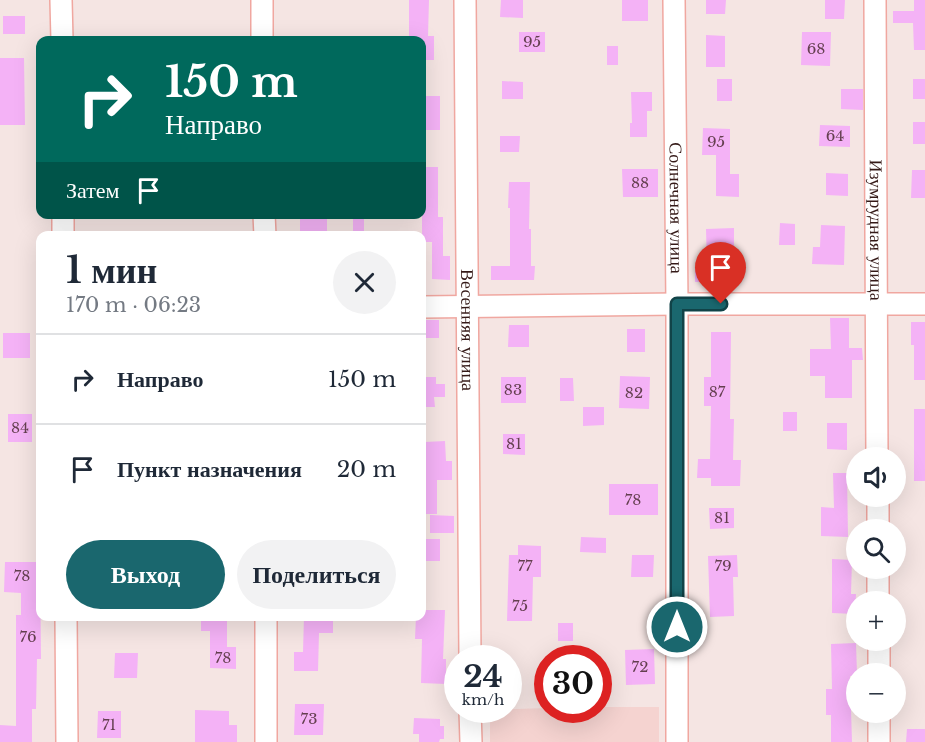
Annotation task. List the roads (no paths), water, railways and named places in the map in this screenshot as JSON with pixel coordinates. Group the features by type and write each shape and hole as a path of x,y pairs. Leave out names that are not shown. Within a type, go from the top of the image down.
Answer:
{"street":[{"path":"61,0 62,36"},
{"path":"262,0 262,36"},
{"name":"Весенняя улица","path":"465,0 470,645"},
{"name":"Солнечная улица","path":"674,0 677,742"},
{"name":"Изумрудная улица","path":"874,0 877,447"},
{"path":"426,307 925,304"},
{"path":"66,621 67,742"},
{"path":"266,621 266,742"},
{"path":"470,723 471,742"},
{"path":"879,723 879,742"}]}
